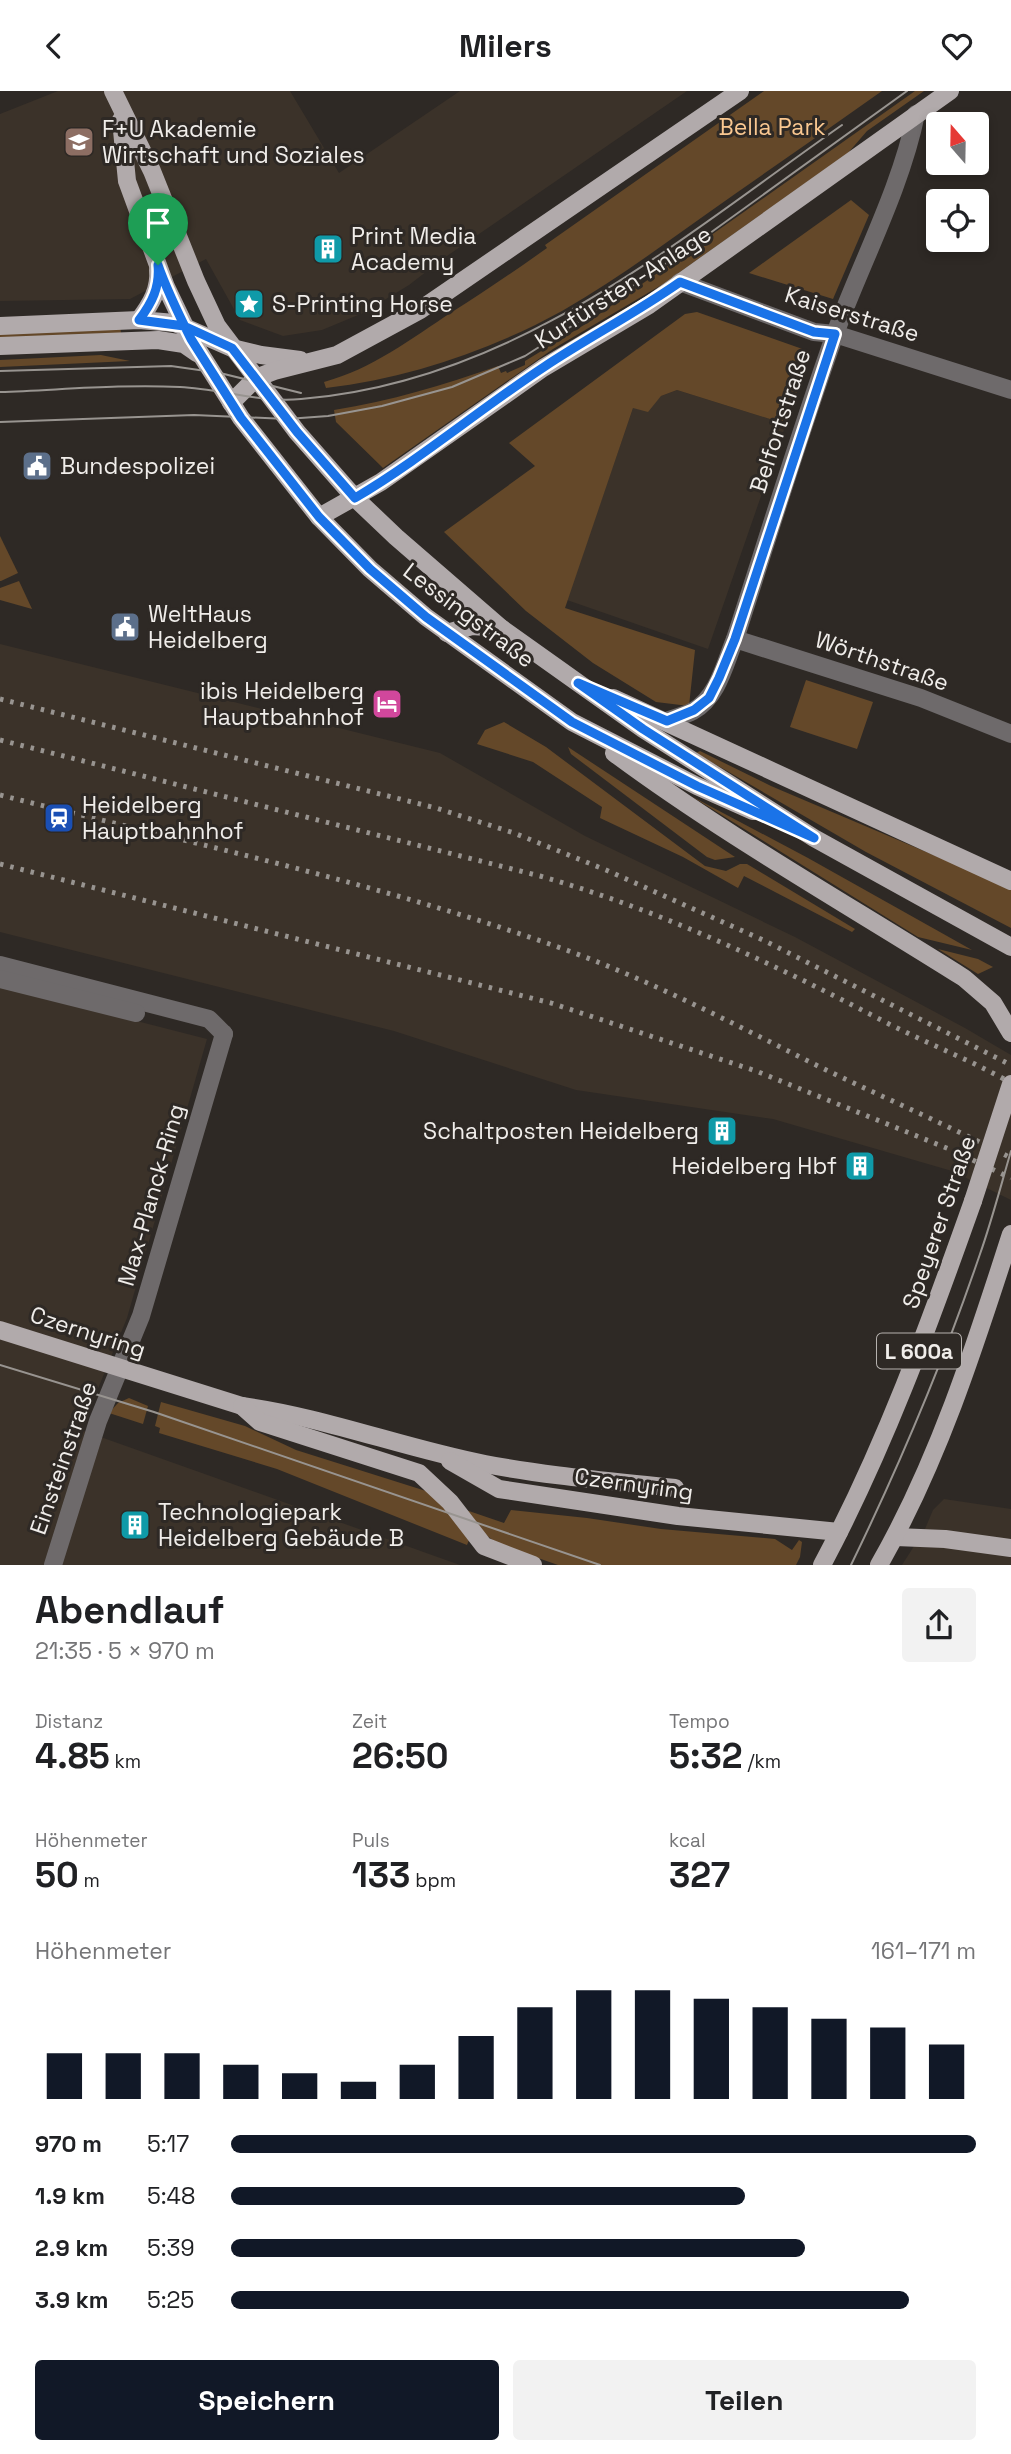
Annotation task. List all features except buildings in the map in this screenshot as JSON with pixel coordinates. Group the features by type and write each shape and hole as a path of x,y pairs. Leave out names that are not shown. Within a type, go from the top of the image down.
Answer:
{"main road":[{"path":"113,91 120,108"},
{"path":"231,403 256,378 352,349 420,310 740,91"},
{"name":"Kurfürsten-Anlage","path":"319,517 395,473 543,367 639,311 950,91"},
{"name":"Lessingstraße","path":"120,108 127,181 184,326 231,403 319,517 370,569 447,633 572,722 697,786 814,838"},
{"name":"Lessingstraße","path":"120,108 152,171 217,326 277,406 355,498 396,537 501,628 643,729 814,838 1011,947"},
{"path":"139,320 158,286 158,265"},
{"path":"0,326 139,320 184,326 232,348 261,355 314,362"},
{"path":"0,347 158,340 184,344 200,356"},
{"path":"447,633 472,626 501,628"},
{"path":"578,683 667,721 1011,881"},
{"path":"572,722 660,787 738,838 964,978 993,1003 1011,1033"},
{"name":"Speyerer Straße","path":"822,1565 867,1476 928,1329 1011,1084"},
{"name":"L 600a","path":"879,1565 898,1532 954,1400 1011,1234"},
{"name":"Czernyring","path":"0,1330 242,1406 271,1410 485,1464 569,1477 675,1488"},
{"name":"Czernyring","path":"242,1406 260,1422 419,1473 450,1502 484,1546 533,1565"},
{"name":"Czernyring","path":"431,1451 499,1489 678,1516 842,1526"},
{"path":"834,1565 842,1526"},
{"path":"898,1532 1011,1548"}],"street":[{"name":"Belfortstraße","path":"667,721 694,710 709,698 735,639 835,334 899,172 916,114"},
{"name":"Kaiserstraße","path":"680,282 814,332 835,334 1011,390"},
{"name":"Wörthstraße","path":"735,639 920,698 1011,734"},
{"path":"0,965 209,1019 224,1034"},
{"path":"0,979 224,1034"},
{"name":"Max-Planck-Ring","path":"120,1367 141,1317 224,1034"},
{"name":"Einsteinstraße","path":"53,1565 85,1458 120,1367"}],"shaded area":[{"path":"58,91 290,91 339,173 460,91 687,91 444,258 409,285 363,313 322,330 283,336 240,320 206,259 130,299 0,301 0,114"},
{"path":"677,390 786,424 708,649 567,600 633,408 654,403 661,396"},
{"path":"0,644 440,753 585,836 795,937 965,1028 1011,1055 1011,1200 952,1171 773,1119 576,1090 394,1031 0,932"},
{"path":"0,986 207,1039 127,1318 81,1430 460,1565 0,1565"},
{"path":"944,1499 1011,1509 1011,1565 902,1565 925,1529 933,1510"}],"green space":[{"name":"Bella Park","path":"764,91 882,91 636,264 562,311 506,339 448,361 388,377 326,388 324,382 391,352 500,281 547,248 545,245"},
{"path":"915,91 924,91 867,131 848,153 663,284 553,349 383,468 336,422 334,410 417,392 498,366 501,373 507,373 525,365 525,361 584,325"},
{"path":"851,200 869,215 833,299 749,273"},
{"path":"697,312 811,352 786,424 677,390 661,396 648,412 633,408 565,608 695,650 689,706 656,702 593,663 526,611 444,532 535,466 509,443 685,314"},
{"path":"120,325 121,333 0,338 0,331"},
{"path":"101,355 130,361 0,367 0,360"},
{"path":"0,536 18,573 1,581 0,581"},
{"path":"19,581 32,609 0,600 0,588"},
{"path":"806,680 873,702 857,749 790,727"},
{"path":"504,722 546,747 705,866 726,871 740,864 747,864 855,929 852,932 744,876 738,888 683,857 600,818 602,807 533,762 477,744 485,730"},
{"path":"568,747 735,857 715,860 707,857 571,754"},
{"path":"700,751 771,786 1011,888 1011,928 866,852 696,753"},
{"path":"691,796 808,858 972,950 918,937"},
{"path":"938,949 978,959 993,967 978,974"},
{"path":"129,1398 148,1406 143,1424 109,1413 118,1403"},
{"path":"161,1402 245,1426 296,1450 426,1491 441,1500 469,1540 467,1545 277,1469 159,1433 160,1428 155,1426"},
{"path":"466,1510 504,1523 511,1510 661,1529 775,1539 792,1550 799,1540 802,1542 796,1565 558,1565 498,1544 486,1535"}],"tram line":[{"path":"0,422 194,415 287,419 328,416 382,406 452,387 525,356 600,308 699,241 907,91"},
{"path":"0,392 158,386 286,400 379,387 452,366 521,336 588,300 717,215 842,125"},
{"path":"0,371 171,366 220,373 301,393"},
{"path":"851,1565 904,1450 952,1333 1011,1151"},
{"path":"0,1365 154,1412 600,1565"}],"railway":[{"path":"0,699 436,808 514,833 606,870 763,940 1011,1065"},
{"path":"0,740 540,876 630,905 760,960 1011,1083"},
{"path":"0,795 358,885 429,905 569,951 696,1006 1011,1158"},
{"path":"0,864 551,1003 756,1071 949,1149 1011,1178"}],"place":[{"name":"F+U Akademie Wirtschaft und Soziales","path":"79,142"},
{"name":"Print Media Academy","path":"328,249"},
{"name":"S-Printing Horse","path":"249,304"},
{"name":"Bundespolizei","path":"37,466"},
{"name":"WeltHaus Heidelberg","path":"125,627"},
{"name":"ibis Heidelberg Hauptbahnhof","path":"387,704"},
{"name":"Heidelberg Hauptbahnhof","path":"59,818"},
{"name":"Schaltposten Heidelberg","path":"722,1131"},
{"name":"Heidelberg Hbf","path":"860,1166"},
{"name":"Technologiepark Heidelberg Gebäude B","path":"135,1525"}],"route":[{"path":"158,265 158,286 147,310 139,320 175,323 184,326 232,348 297,432 355,498 395,473 543,367 649,305 680,282 814,332 835,334 735,639 709,698 694,710 667,721 578,683 722,781 814,838 697,786 572,722 447,633 370,569 319,517 241,418 191,339 184,326 166,287 158,265"}]}
